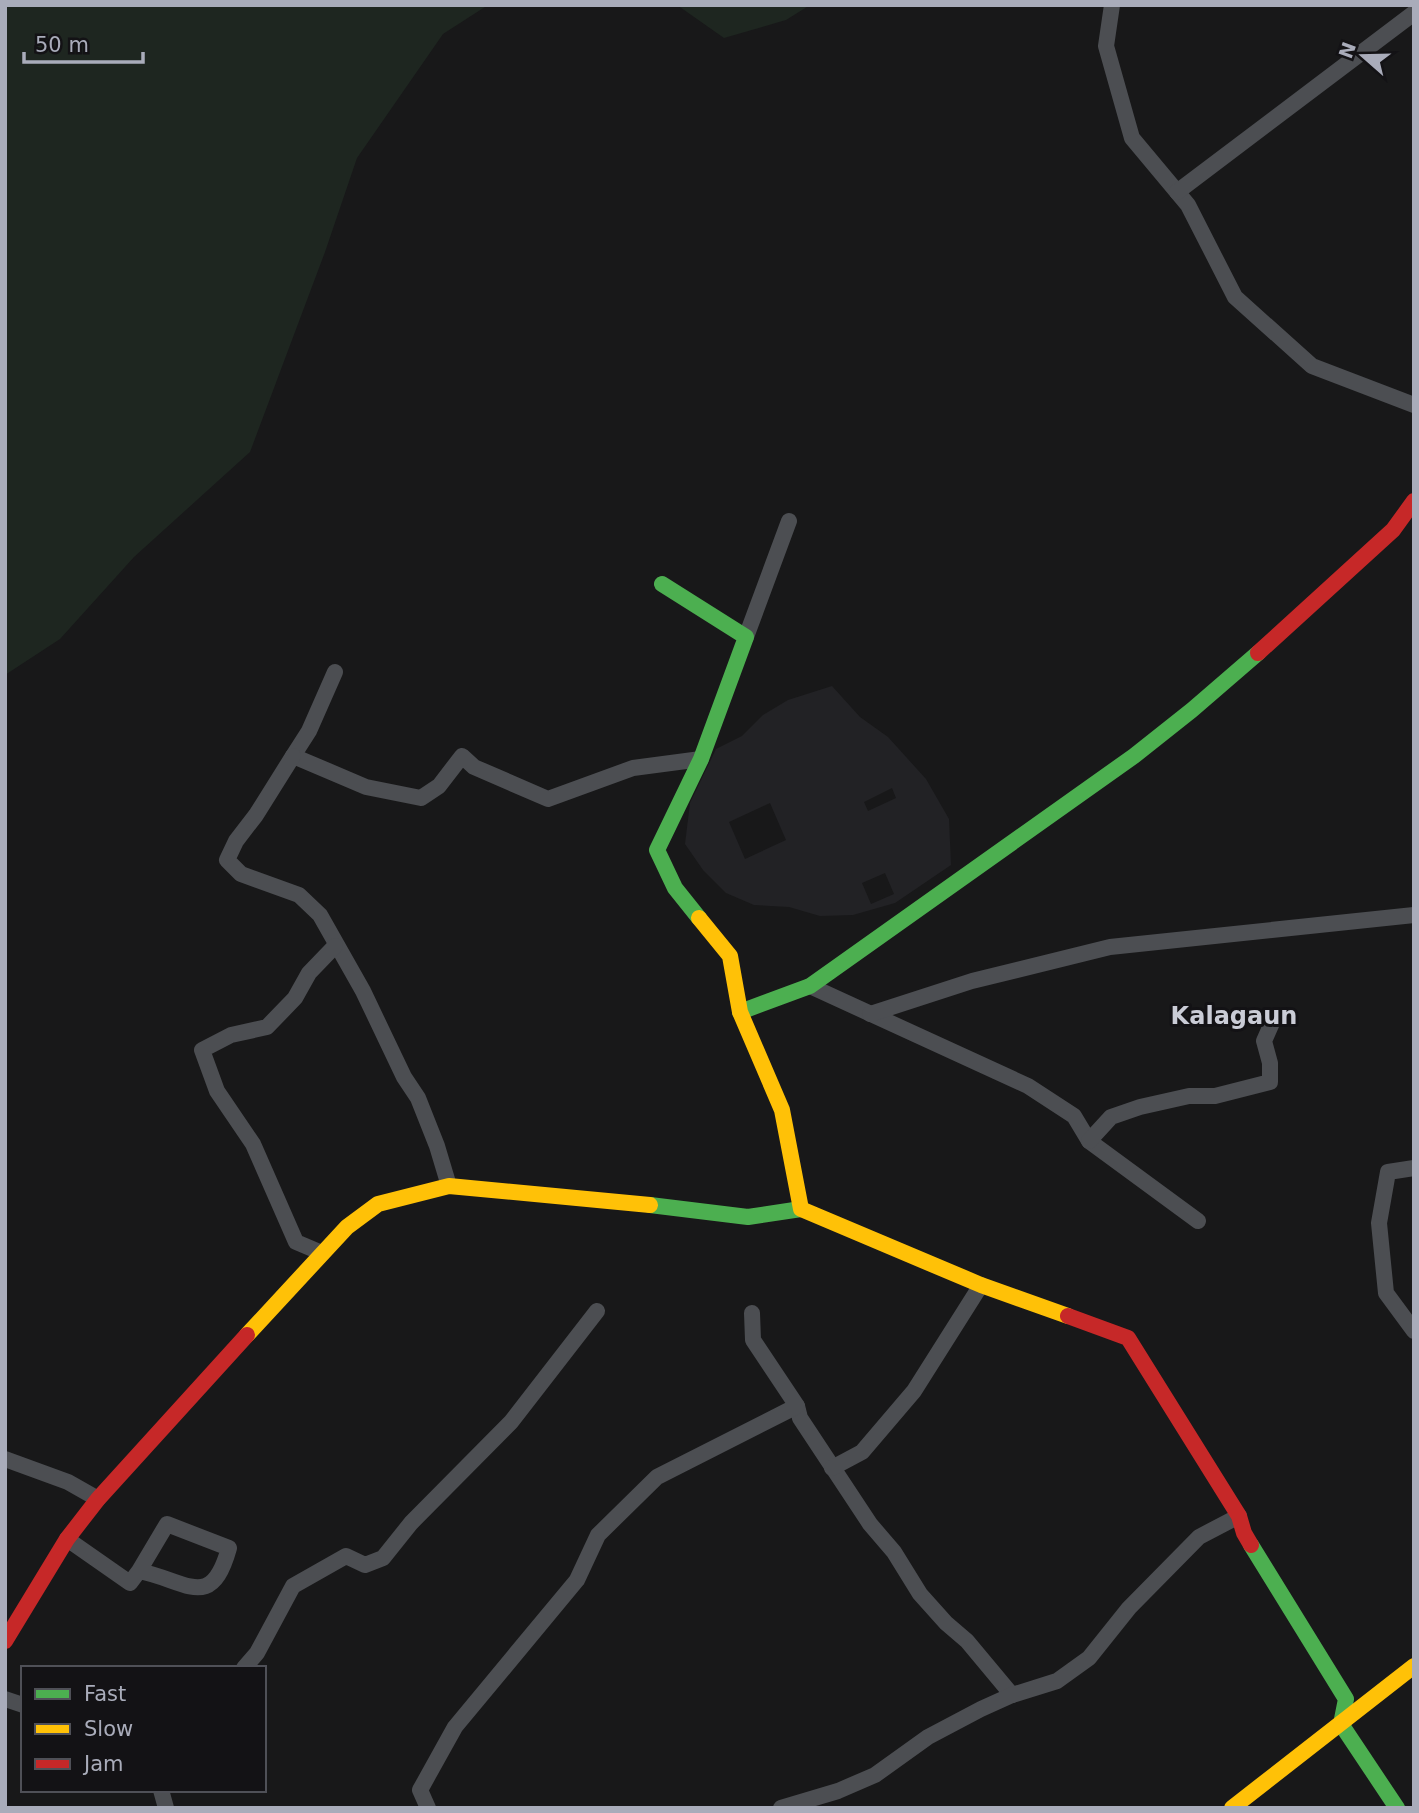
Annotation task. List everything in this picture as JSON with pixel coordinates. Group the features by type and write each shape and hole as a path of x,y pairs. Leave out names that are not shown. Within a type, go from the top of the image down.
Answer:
{"street":[{"path":"1112,5 1106,46 1132,138 1188,205 1235,298 1312,366 1414,405"},
{"path":"1177,192 1414,13"},
{"path":"740,1012 810,986 1134,756 1290,625 1393,530 1414,500"},
{"path":"789,521 701,759 657,850 675,888 730,956 740,1012 782,1110 801,1209"},
{"path":"662,584 746,637"},
{"path":"335,672 309,731 256,815 236,841 228,860 241,874 299,895 320,915 335,946 363,991 404,1077 418,1098 449,1186"},
{"path":"293,756 366,787 421,798 439,786 463,756 474,767 548,799 633,768 701,759"},
{"path":"870,1014 972,981 1110,947 1414,915"},
{"path":"322,1253 296,1242 253,1144 217,1091 202,1050 231,1035 267,1027 295,998 309,973 335,946"},
{"path":"810,986 1028,1086 1074,1116 1089,1141 1198,1221"},
{"path":"1089,1141 1111,1117 1140,1107 1189,1096 1215,1096 1270,1082 1270,1063 1264,1041 1275,1016"},
{"path":"1414,1168 1388,1172 1379,1223 1385,1293 1414,1331"},
{"path":"5,1641 66,1539 98,1499 322,1253 347,1227 378,1204 449,1186 645,1204 748,1217 801,1209 981,1285 1128,1338 1239,1516 1244,1533 1346,1699 1341,1724 1397,1808"},
{"path":"832,1468 862,1452 914,1391 981,1285"},
{"path":"246,1666 257,1653 293,1586 346,1556 365,1565 383,1558 411,1523 511,1422 597,1311"},
{"path":"752,1313 753,1340 797,1406 800,1418 870,1524 894,1552 920,1594 946,1623 967,1641 1012,1695"},
{"path":"428,1808 420,1790 455,1727 577,1580 598,1535 657,1477 797,1406"},
{"path":"5,1459 68,1482 98,1499"},
{"path":"781,1808 838,1791 875,1775 928,1737 1012,1695 1057,1681 1089,1658 1129,1608 1199,1537 1239,1516"},
{"path":"66,1539 130,1583 167,1524 229,1548 225,1564 212,1585 202,1589 139,1571"},
{"path":"1232,1808 1414,1666"}],"shaded area":[{"path":"5,5 488,5 443,34 357,158 250,452 134,557 60,639 5,675"},
{"path":"677,5 810,5 786,20 724,38"},
{"path":"832,686 860,717 888,737 926,779 949,819 951,865 895,903 853,915 820,916 789,907 754,905 726,893 703,870 685,844 690,803 716,749 742,736 763,715 788,700","holes":["892,788 896,798 868,811 864,802","770,803 786,840 745,859 729,822","885,873 894,894 871,904 862,883"]}],"traffic: fast":[{"path":"662,584 746,637 701,759 657,850 675,888 699,918"},
{"path":"740,1012 810,986 1134,756 1258,653"},
{"path":"650,1205 748,1217 801,1209"},
{"path":"1251,1545 1346,1699 1341,1724 1397,1808"}],"traffic: slow":[{"path":"699,918 730,956 740,1012 782,1110 801,1209 981,1285 1068,1316"},
{"path":"247,1335 347,1227 378,1204 449,1186 650,1205"},
{"path":"1232,1808 1414,1666"}],"traffic: jam":[{"path":"1258,653 1393,530 1414,501"},
{"path":"1068,1316 1128,1338 1239,1516 1251,1545"},
{"path":"5,1641 67,1539 98,1499 247,1335"}],"district":[{"name":"Kalagaun","path":"1234,1016"}]}
